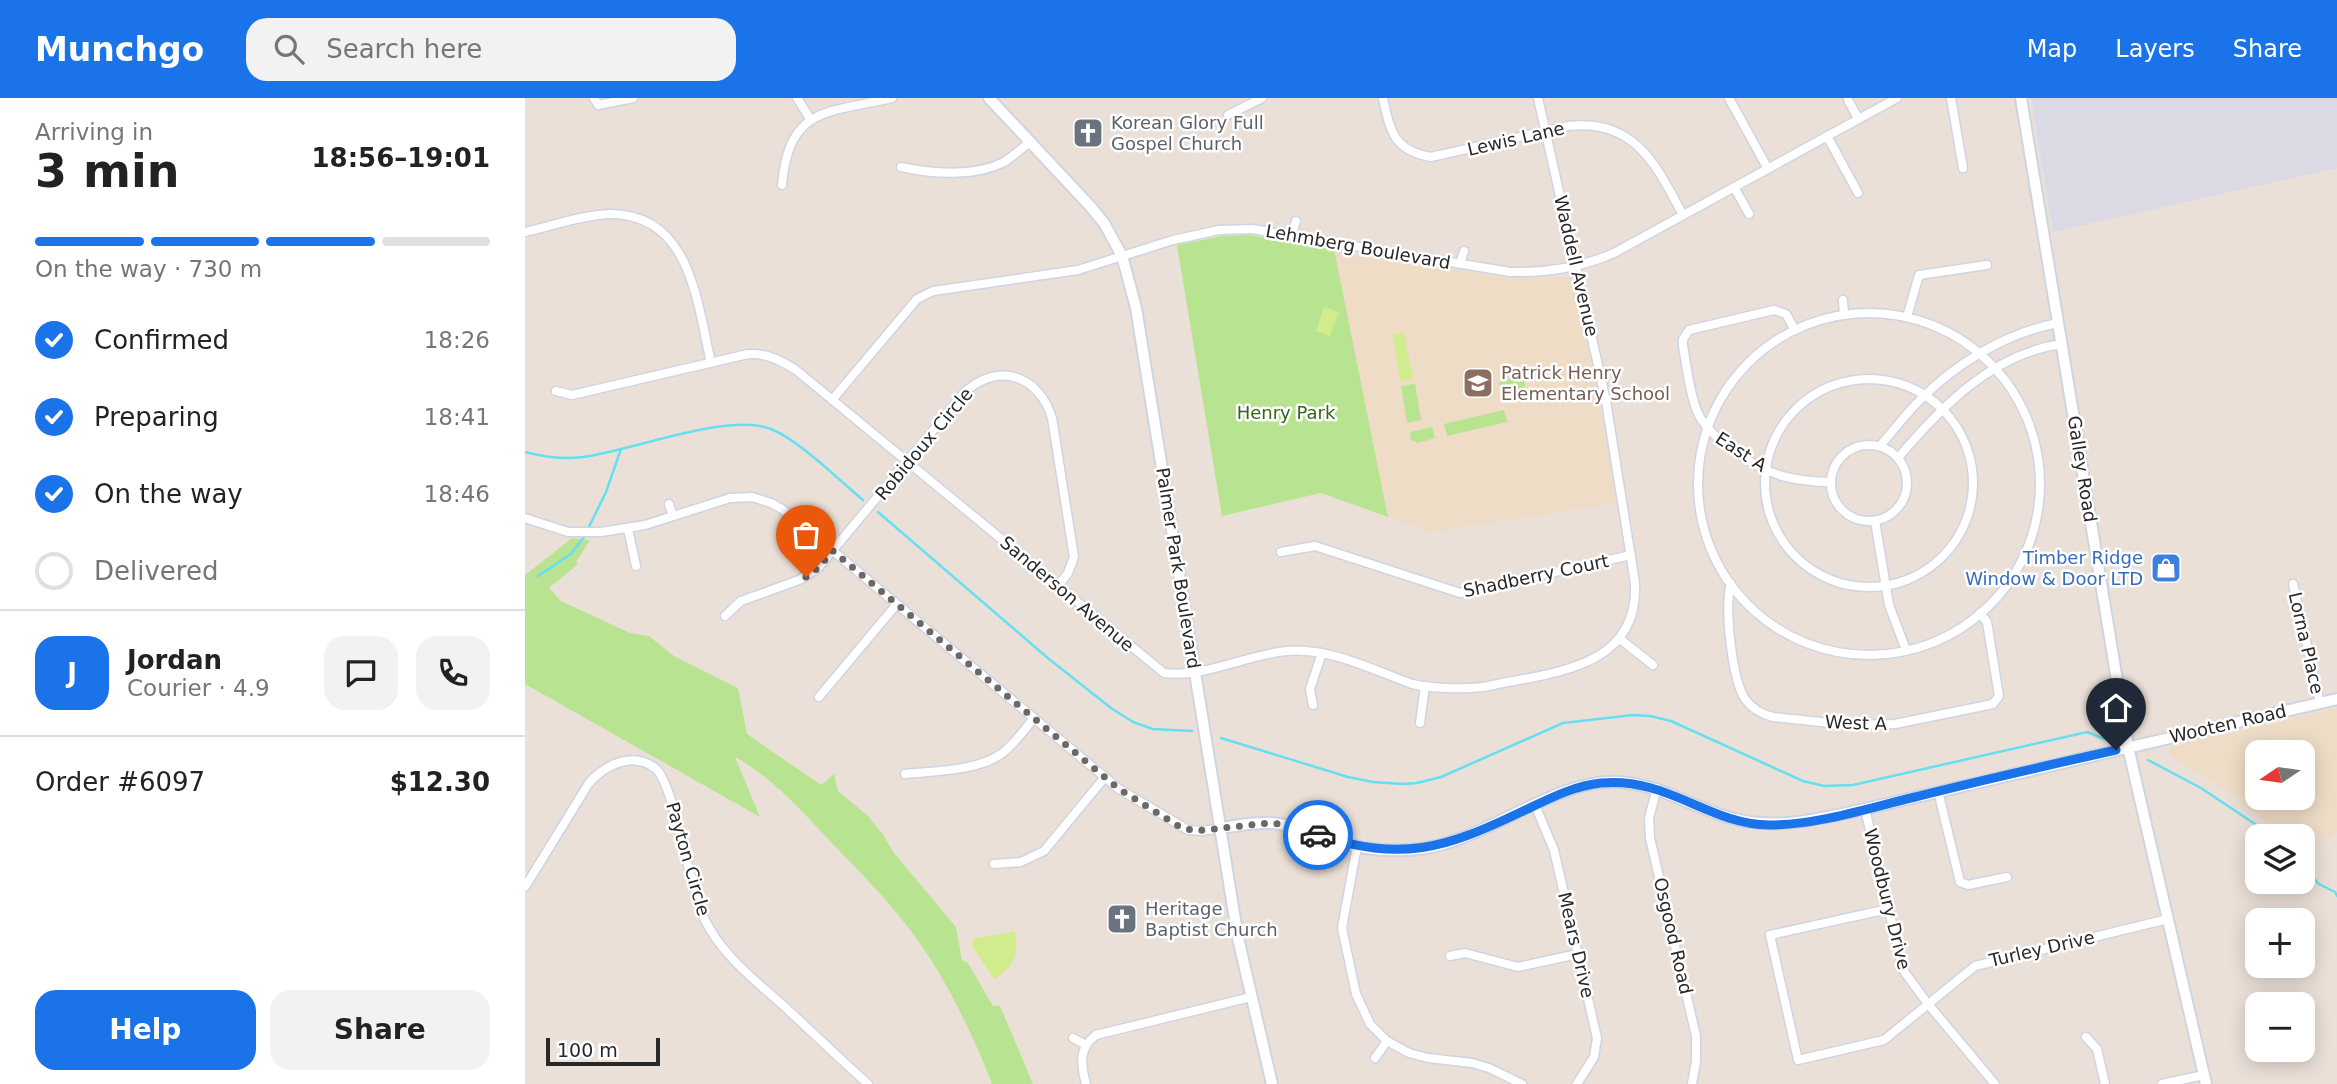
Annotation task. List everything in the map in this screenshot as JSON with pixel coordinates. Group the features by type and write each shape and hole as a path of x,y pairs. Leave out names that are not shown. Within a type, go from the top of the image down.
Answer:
{"main road":[{"name":"Palmer Park Boulevard","path":"989,98 1090,206 1111,234 1122,256 1136,308 1238,938 1272,1084"},
{"name":"Galley Road","path":"2021,98 2128,747 2205,1079"},
{"name":"Wooten Road","path":"1221,828 1255,823 1282,824 1357,846 1401,850 1436,846 1468,836 1570,790 1617,782 1657,788 1723,816 1755,824 1806,822 2337,699"}],"street":[{"path":"594,98 598,105 604,105 633,98"},
{"path":"797,98 811,120"},
{"path":"782,185 784,162 798,130 826,113 892,98"},
{"path":"1228,115 1262,98"},
{"name":"Lewis Lane","path":"1383,98 1394,136 1407,149 1422,156 1440,156 1568,126 1588,125 1622,134 1652,160 1683,215"},
{"name":"Waddell Avenue","path":"1538,98 1606,401 1631,555 1635,604 1630,624 1620,639"},
{"path":"1729,98 1768,169"},
{"name":"Lehmberg Boulevard","path":"832,400 917,299 941,288 1078,270 1173,240 1232,228 1530,273 1576,267 1614,253 1897,98"},
{"path":"1951,98 1963,168"},
{"path":"1848,100 1858,118"},
{"path":"1827,136 1858,193"},
{"path":"901,167 937,174 989,167 1006,161 1031,141"},
{"path":"1734,187 1749,214"},
{"path":"525,232 609,214 632,218 653,226 672,242 687,265 711,363"},
{"path":"1292,235 1296,222"},
{"path":"1460,264 1464,251"},
{"path":"1907,317 1919,275 1987,265"},
{"path":"1843,300 1844,314"},
{"name":"East A","path":"1795,330 1786,314 1774,310 1696,328 1686,334 1683,346 1691,393 1707,429 1766,470 1799,479 1831,482"},
{"path":"1876,313 1907,317 1947,331 1981,354 1996,369 2021,407 2036,449 2040,472 2040,494 2033,532 2015,573 1980,613 1948,635 1906,650 1875,654 1853,653 1806,642 1766,619 1747,603 1731,584 1708,540 1700,504 1700,468 1707,429 1736,378 1758,355 1795,330 1844,314 1876,313"},
{"path":"1880,446 1925,395 1953,371 2025,331 2058,323"},
{"path":"1898,458 1941,408 1996,369 2033,351 2061,344"},
{"name":"Sanderson Avenue","path":"556,390 572,395 748,354 771,356 796,370 1158,670 1171,674 1288,651 1322,653 1425,686 1483,687 1570,668 1599,657 1620,639"},
{"name":"Robidoux Circle","path":"725,616 741,601 806,577 818,568 965,392 990,377 1009,376 1019,379 1037,389 1049,407 1073,547 1071,565 1058,586"},
{"path":"1872,380 1898,384 1925,395 1941,408 1960,433 1969,456 1972,489 1966,519 1952,545 1934,564 1915,576 1885,586 1855,586 1834,581 1799,559 1783,541 1773,521 1765,492 1771,449 1783,426 1804,403 1841,384 1872,380"},
{"path":"1859,446 1880,446 1898,458 1907,476 1906,494 1898,509 1875,522 1859,520 1842,510 1834,498 1831,482 1834,468 1846,453 1859,446"},
{"name":"Wooten Road","path":"525,518 573,532 628,529 730,498 752,497 782,509 1138,802 1180,827 1195,831 1221,828"},
{"path":"669,504 673,516"},
{"path":"1875,522 1885,586 1895,624 1906,650"},
{"path":"628,529 636,566"},
{"path":"2033,532 2043,533"},
{"name":"Shadberry Court","path":"1281,552 1315,546 1460,593 1631,555"},
{"name":"West A","path":"1731,584 1727,597 1728,617 1740,687 1752,708 1773,717 1849,725 1895,724 1993,704 1999,696 1987,622 1980,613"},
{"name":"Lorna Place","path":"2293,584 2320,703"},
{"path":"819,697 897,605"},
{"path":"1620,639 1653,665"},
{"path":"1313,705 1310,689 1322,653"},
{"path":"1420,723 1425,686"},
{"path":"905,774 972,766 989,761 1004,753 1034,718"},
{"name":"Payton Circle","path":"525,887 589,783 598,773 615,763 627,761 653,766 664,779 695,895 718,943 729,957 867,1084"},
{"path":"993,863 1021,862 1037,856 1050,845 1105,777"},
{"name":"Osgood Road","path":"1657,788 1649,828 1696,1036 1692,1084"},
{"path":"1938,791 1960,882 1968,885 2007,877"},
{"name":"Mears Drive","path":"1535,805 1554,850 1597,1038 1594,1058 1577,1084"},
{"name":"Woodbury Drive","path":"1865,809 1903,970 1995,1084"},
{"path":"1357,846 1343,919 1343,937 1360,1005 1370,1024 1387,1041 1418,1057 1472,1063 1522,1084"},
{"name":"Turley Drive","path":"1888,909 1770,935 1798,1060 1884,1040 1975,966 2168,919"},
{"path":"1450,956 1465,953 1518,967 1578,954"},
{"path":"1086,1084 1081,1058 1090,1040 1104,1031 1251,997"},
{"path":"2086,1037 2097,1049 2105,1084"},
{"path":"1073,1038 1086,1045"},
{"path":"1375,1058 1387,1041"},
{"path":"2162,1084 2205,1079"}],"shaded area":[{"path":"2031,98 2337,98 2337,168 2053,232"},
{"name":"Patrick Henry Elementary School","path":"1334,249 1514,279 1571,277 1600,404 1617,503 1433,532 1388,517"},
{"path":"2337,708 2337,832 2315,842 2315,824 2269,824 2252,810 2315,810 2315,740 2245,740 2245,805 2171,756 2168,748"}],"green space":[{"name":"Henry Park","path":"1249,235 1334,249 1388,517 1321,493 1222,516 1177,245 1222,236"},
{"path":"1324,307 1339,312 1330,336 1316,331"},
{"path":"1404,332 1413,379 1400,381 1393,335"},
{"path":"1522,376 1526,389 1522,391 1522,396 1504,400 1499,382"},
{"path":"1415,384 1421,420 1407,423 1401,386"},
{"path":"1504,410 1507,422 1447,436 1444,424"},
{"path":"1432,427 1435,438 1418,443 1411,440 1410,432"},
{"path":"572,538 590,540 576,562 578,564 549,588 561,601 630,633 649,636 674,656 738,688 747,734 821,785 834,774 838,791 867,815 894,853 956,927 962,960 968,963 993,1006 1000,1006 1033,1084 992,1084 957,1005 908,927 869,881 784,794 760,774 735,757 760,817 525,684 525,575"},
{"path":"1015,931 1014,960 994,979 972,946 973,939"}],"waterway":[{"path":"525,452 554,458 583,457 705,429 753,425 771,429 794,442 863,500"},
{"path":"588,529 606,492 621,449"},
{"path":"878,512 1049,659 1111,708 1133,722 1153,729 1192,731"},
{"path":"538,576 571,554 584,537"},
{"path":"1221,738 1348,777 1403,784 1441,777 1563,723 1633,715 1650,716 1671,721 1803,781 1824,786 1853,785 2087,732 2107,740"},
{"path":"2148,760 2201,788 2255,824"},
{"path":"2315,880 2337,896"}],"way so far":[{"path":"806,577 833,551 1119,789 1180,827 1195,831 1268,823 1282,824 1318,835"}],"place":[{"name":"Korean Glory Full Gospel Church","path":"1088,133"},
{"name":"Patrick Henry Elementary School","path":"1478,383"},
{"name":"Timber Ridge Window & Door LTD","path":"2166,568"},
{"name":"Heritage Baptist Church","path":"1122,919"}],"route":[{"path":"1318,835 1344,844 1382,850 1436,846 1487,829 1560,794 1580,787 1617,782 1657,788 1723,816 1755,824 1791,824 2116,750"}]}
